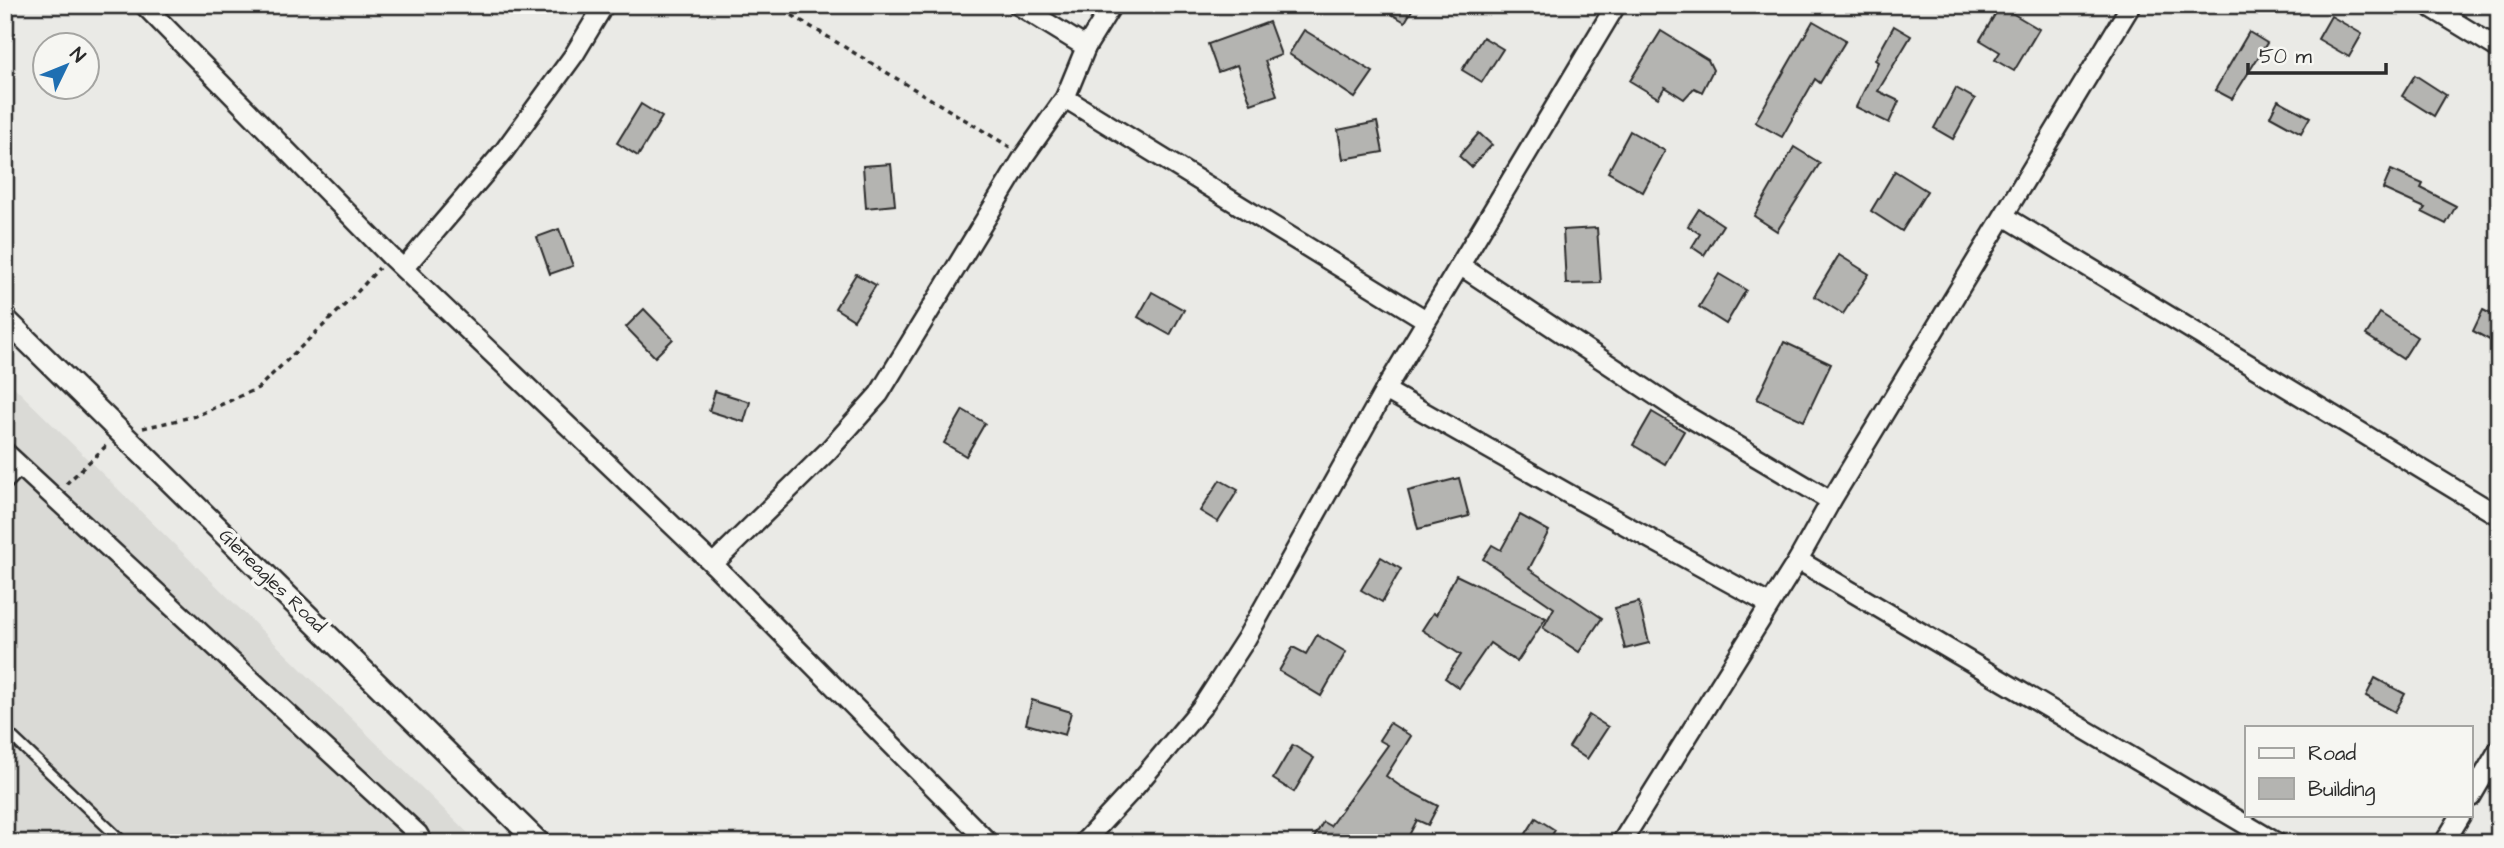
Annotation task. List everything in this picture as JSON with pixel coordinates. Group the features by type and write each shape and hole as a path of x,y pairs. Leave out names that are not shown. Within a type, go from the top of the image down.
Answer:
{"street":[{"path":"144,5 397,262 713,564 989,843"},
{"path":"397,262 504,151 542,102 604,5"},
{"path":"1018,5 1086,47"},
{"path":"713,564 828,452 879,394 1024,156 1065,98 1086,47 1112,5"},
{"path":"1083,843 1135,787 1202,707 1246,639 1385,390 1616,5"},
{"path":"1621,843 1798,560 2131,5"},
{"path":"2427,5 2499,49"},
{"path":"1065,98 1426,320"},
{"path":"2004,216 2499,516"},
{"path":"1461,266 1682,413 1831,501"},
{"name":"Gleneagles Road","path":"5,318 539,843"},
{"path":"1385,390 1769,604"},
{"path":"5,452 418,834 424,843"},
{"path":"1798,560 2277,843"},
{"path":"2472,796 2497,758"},
{"path":"2444,843 2459,816"}],"lane":[{"path":"5,486 22,469"},
{"path":"5,730 124,843"}],"path":[{"path":"775,5 1024,156"},
{"path":"53,497 120,433 196,416 258,388 352,298 397,262"}],"shaded area":[{"path":"5,378 478,843 5,843"}],"building":[{"path":"1376,5 1415,5 1405,22"},
{"path":"2000,6 2039,29 2014,71 1995,60 2000,52 1980,40"},
{"path":"2331,16 2362,34 2349,57 2318,39"},
{"path":"1813,21 1846,40 1820,83 1815,79 1782,137 1755,122"},
{"path":"1269,22 1281,55 1265,61 1277,95 1251,104 1237,65 1218,72 1208,44"},
{"path":"1894,26 1911,36 1878,91 1899,101 1889,123 1856,107 1878,62 1875,60"},
{"path":"1304,30 1373,72 1355,98 1289,54"},
{"path":"1661,31 1708,60 1713,70 1702,92 1694,88 1684,99 1665,87 1658,98 1630,81"},
{"path":"2249,32 2267,43 2232,99 2215,90"},
{"path":"1483,37 1503,49 1482,82 1462,70"},
{"path":"2415,75 2446,95 2434,116 2402,96"},
{"path":"1956,88 1975,99 1953,139 1934,128"},
{"path":"2278,100 2310,117 2301,133 2270,116"},
{"path":"641,104 662,117 638,156 617,143"},
{"path":"1377,122 1383,152 1343,159 1338,130"},
{"path":"1630,131 1665,151 1643,192 1608,172"},
{"path":"1479,133 1492,145 1471,167 1459,156"},
{"path":"1794,147 1820,163 1777,231 1754,216"},
{"path":"891,164 895,205 866,208 863,166"},
{"path":"2391,170 2423,184 2421,188 2456,206 2446,224 2422,212 2425,208 2383,189"},
{"path":"1895,171 1927,191 1902,231 1871,211"},
{"path":"1699,209 1723,225 1704,255 1692,247 1700,234 1688,226"},
{"path":"1597,228 1601,283 1566,284 1563,230"},
{"path":"559,229 573,266 550,274 537,237"},
{"path":"1839,255 1869,274 1843,314 1814,296"},
{"path":"856,274 876,285 854,320 835,308"},
{"path":"1719,274 1746,290 1726,324 1699,307"},
{"path":"1152,292 1184,310 1170,335 1138,317"},
{"path":"644,309 673,339 655,357 626,327"},
{"path":"2483,310 2499,318 2499,345 2473,331"},
{"path":"2380,313 2417,337 2403,359 2366,335"},
{"path":"1784,342 1831,364 1804,421 1757,399"},
{"path":"715,391 750,402 744,422 709,411"},
{"path":"963,410 985,423 966,456 944,443"},
{"path":"1652,412 1684,431 1665,464 1633,445"},
{"path":"1459,478 1469,516 1418,529 1408,491"},
{"path":"1220,480 1238,490 1218,522 1200,511"},
{"path":"1520,515 1549,531 1529,569 1602,618 1579,652 1543,628 1554,608 1483,559 1492,545 1501,550"},
{"path":"1381,557 1401,569 1382,602 1361,590"},
{"path":"1456,575 1546,618 1517,662 1490,643 1459,688 1445,678 1461,655 1422,630 1433,613 1436,615"},
{"path":"1639,602 1649,643 1625,649 1615,608"},
{"path":"1317,635 1346,652 1321,696 1279,671 1293,647 1306,654"},
{"path":"2375,678 2405,694 2395,712 2366,696"},
{"path":"1032,700 1071,712 1065,735 1026,724"},
{"path":"1589,715 1608,727 1587,759 1569,747"},
{"path":"1390,723 1411,736 1386,776 1438,806 1428,825 1417,820 1405,843 1311,843 1323,822 1330,826 1388,745 1379,740"},
{"path":"1293,745 1314,758 1294,792 1273,779"},
{"path":"1536,818 1555,830 1547,843 1520,843"}]}
